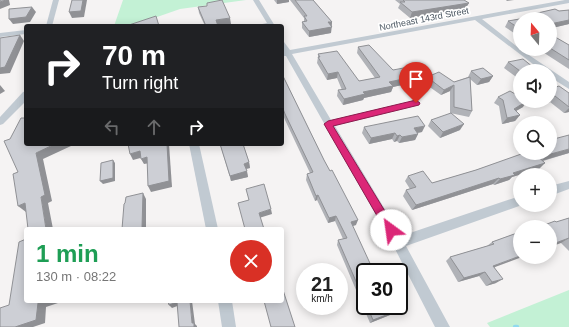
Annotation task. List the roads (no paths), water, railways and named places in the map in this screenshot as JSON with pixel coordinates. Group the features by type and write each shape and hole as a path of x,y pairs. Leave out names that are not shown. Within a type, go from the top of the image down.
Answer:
{"street":[{"path":"50,24 56,0"},
{"path":"256,0 270,24"},
{"name":"Northeast 143rd Street","path":"285,54 476,18 567,3"},
{"path":"476,18 537,64"},
{"path":"0,36 24,32"},
{"path":"285,54 398,243 443,327"},
{"path":"557,78 569,86"},
{"path":"0,122 24,97"},
{"path":"328,124 416,103"},
{"path":"194,146 212,227"},
{"path":"557,189 569,185"},
{"path":"398,243 513,203"},
{"path":"224,303 229,327"}]}
